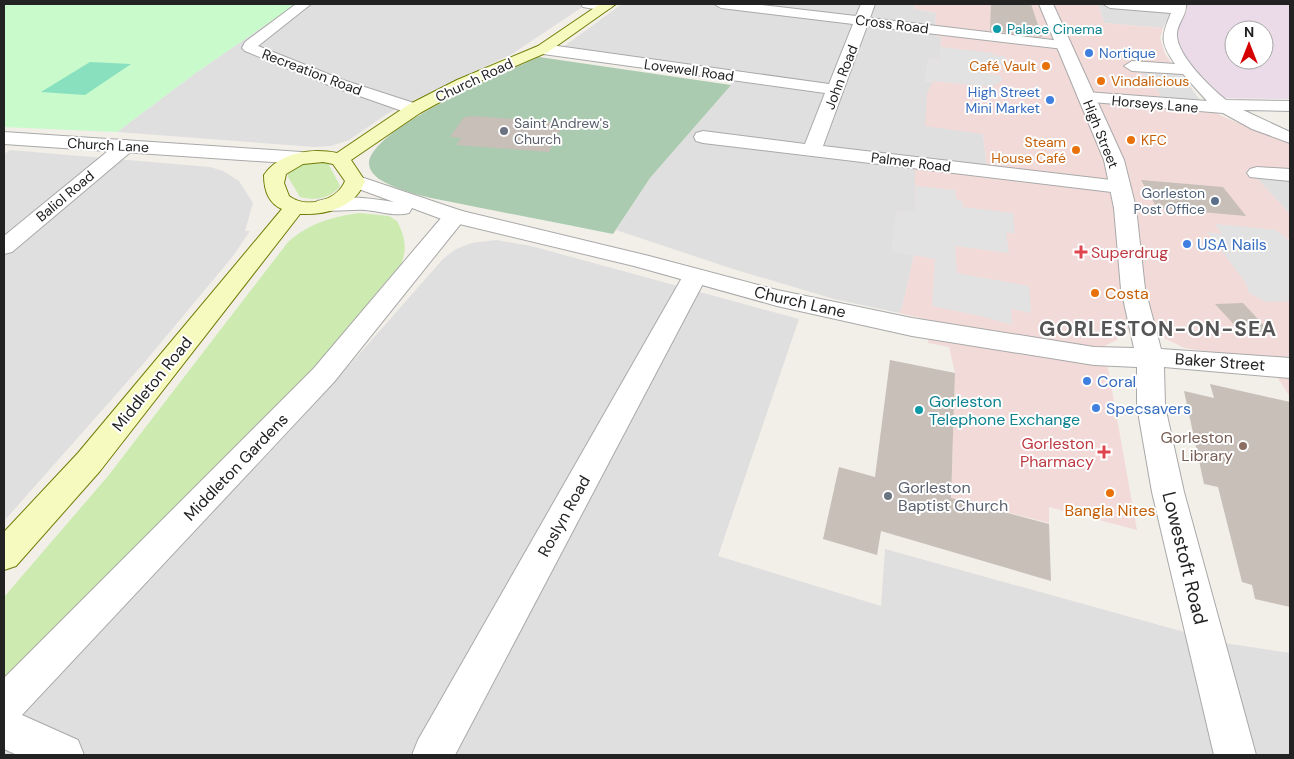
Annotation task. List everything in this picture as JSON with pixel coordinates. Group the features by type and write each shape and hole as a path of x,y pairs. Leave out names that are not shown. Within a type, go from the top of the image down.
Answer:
{"main road":[{"name":"Church Road","path":"340,159 414,109 463,83 543,49 607,5"},
{"name":"Church Lane","path":"274,175 282,166 301,158 323,156 340,159"},
{"path":"340,159 355,180"},
{"path":"274,175 278,195 284,203 294,208"},
{"name":"Church Lane","path":"294,208 324,205 341,199 350,191 355,180"},
{"name":"Middleton Road","path":"4,556 88,462 294,208"}],"street":[{"name":"Recreation Road","path":"304,4 250,45 250,48 337,83 414,109"},
{"path":"588,4 607,5"},
{"name":"Cross Road","path":"721,4 1064,45"},
{"name":"John Road","path":"812,150 868,4"},
{"name":"High Street","path":"1046,4 1114,160 1125,208 1132,262 1133,289 1150,358"},
{"path":"1110,4 1179,7 1170,29 1170,39 1174,50 1187,69 1222,106 1290,138"},
{"name":"Lovewell Road","path":"543,49 836,90"},
{"path":"1132,66 1187,69"},
{"name":"Horseys Lane","path":"1086,98 1222,106 1290,106"},
{"name":"Palmer Road","path":"703,137 1120,186"},
{"name":"Church Lane","path":"4,138 301,158"},
{"name":"Baliol Road","path":"4,247 126,146"},
{"name":"Church Lane","path":"213,152 236,158 274,175"},
{"path":"1257,173 1290,176"},
{"name":"Church Lane","path":"355,180 455,216 777,298 912,326 1094,356 1150,358"},
{"name":"Church Lane","path":"324,205 365,204 455,216"},
{"name":"Middleton Gardens","path":"4,706 324,375 455,216"},
{"name":"Roslyn Road","path":"433,755 695,276"},
{"name":"Baker Street","path":"1150,358 1193,359 1290,368"},
{"name":"Lowestoft Road","path":"1150,358 1151,406 1168,492 1235,755"},
{"path":"4,728 63,755"}],"shaded area":[{"path":"296,4 587,4 512,54 412,101 387,114 349,140 331,146 315,147 117,132 197,72"},
{"path":"622,4 915,4 914,9 936,13 935,36 941,37 940,59 929,58 924,82 933,81 983,134 987,168 908,161 915,169 915,213 891,251 914,255 902,309 899,313 834,299 733,269 616,230 650,178 738,76 559,50"},
{"path":"915,4 1098,4 1104,23 1163,28 1160,38 1165,54 1176,69 1137,69 1152,82 1165,102 1205,107 1224,117 1290,144 1290,176 1254,175 1290,214 1290,239 1287,239 1290,242 1290,397 1267,361 1184,348 1156,334 1119,328 1117,340 1104,346 1137,530 1049,507 1049,523 943,496 952,465 955,373 949,347 928,343 930,320 899,313 902,308 914,255 891,251 897,210 915,212 915,169 936,171 987,168 983,134 925,126 927,93 933,81 924,82 929,58 940,58 941,37 935,36 936,13 914,9"},
{"path":"1098,4 1171,4 1170,14 1163,28 1104,23"},
{"path":"1185,4 1290,4 1290,99 1220,98 1191,68 1177,44 1175,34 1187,10"},
{"path":"941,47 1004,56 1010,66 982,62 980,72 1001,76 1002,81 991,87 933,81 924,82 929,58 939,59"},
{"path":"1137,69 1180,73 1205,107 1165,102 1152,82"},
{"path":"10,150 210,167 223,171 239,181 253,203 245,231 250,231 233,256 143,364 4,521 4,154"},
{"path":"1256,178 1290,180 1290,214"},
{"path":"916,186 955,190 956,199 962,201 963,207 1013,213 1015,234 1006,232 1009,253 955,246 957,273 1029,286 1031,313 1011,309 1012,325 932,306 935,259 891,251 897,210 915,212"},
{"path":"1215,224 1276,230 1290,242 1290,301 1266,302 1249,293 1246,283 1207,232 1222,234"},
{"path":"496,240 531,246 799,319 718,556 881,606 885,549 1224,643 1290,653 1290,755 4,755 4,736 324,394 443,259 456,249 472,243"}],"green space":[{"path":"4,4 296,4 197,72 117,132 4,127"},
{"path":"539,57 731,85 650,178 613,234 426,197 390,185 379,179 372,172 369,163 376,149 392,134 415,118 472,87"},
{"path":"90,62 131,64 85,95 41,92"},
{"path":"306,163 328,163 340,186 332,194 322,198 300,197 288,177 288,173"},
{"path":"360,213 389,216 397,221 405,243 405,250 402,263 395,278 304,382 4,691 4,597 108,476 288,242 304,230 321,222"}],"building":[{"path":"991,4 1031,4 1042,37 990,31"},
{"name":"Saint Andrew's Church","path":"474,116 564,123 549,152 456,145 461,138 450,137 464,117"},
{"path":"1141,180 1223,187 1246,216 1157,208"},
{"path":"1243,303 1270,332 1241,332 1215,304"},
{"path":"890,360 955,373 951,498 1049,524 1051,581 881,531 877,555 823,539 839,467 875,477"},
{"name":"Gorleston Library","path":"1210,384 1290,402 1290,607 1255,599 1252,585 1242,582 1218,487 1204,484 1184,391 1214,398"}],"place":[{"name":"Palace Cinema","path":"997,29"},
{"name":"Nortique","path":"1089,53"},
{"name":"Café Vault","path":"1046,66"},
{"name":"Vindalicious","path":"1101,81"},
{"name":"High Street Mini Market","path":"1050,100"},
{"name":"Saint Andrew's Church","path":"504,131"},
{"name":"KFC","path":"1131,140"},
{"name":"Steam House Café","path":"1076,150"},
{"name":"Gorleston Post Office","path":"1215,201"},
{"name":"USA Nails","path":"1187,244"},
{"name":"Superdrug","path":"1081,252"},
{"name":"Costa","path":"1095,293"},
{"name":"Coral","path":"1087,381"},
{"name":"Specsavers","path":"1096,408"},
{"name":"Gorleston Telephone Exchange","path":"919,410"},
{"name":"Gorleston Library","path":"1243,446"},
{"name":"Gorleston Pharmacy","path":"1104,452"},
{"name":"Bangla Nites","path":"1110,493"},
{"name":"Gorleston Baptist Church","path":"888,496"}],"district":[{"name":"GORLESTON-ON-SEA","path":"1158,329"}]}
